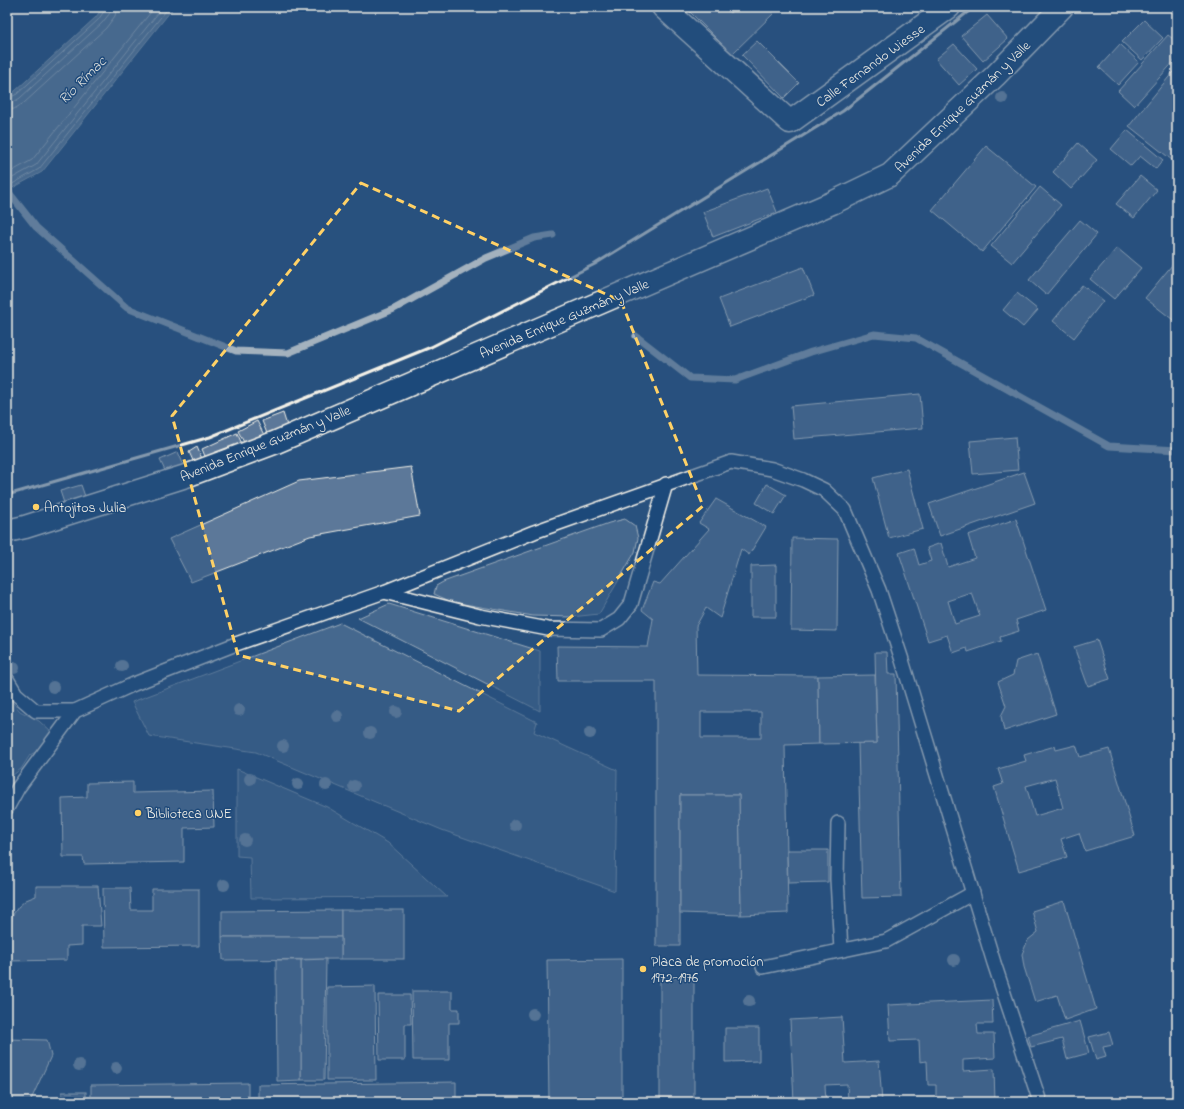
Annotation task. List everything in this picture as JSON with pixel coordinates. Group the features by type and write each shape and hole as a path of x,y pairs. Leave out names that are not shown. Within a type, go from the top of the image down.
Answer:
{"street":[{"name":"Calle Fernando Wiesse","path":"663,7 790,122 943,9"},
{"name":"Avenida Enrique Guzmán y Valle","path":"7,531 25,527 186,476 274,443 832,203 890,175 995,76 1062,7"}],"lane":[{"path":"7,679 16,694 36,710 75,710 134,684 236,644 384,592 534,532 731,462 772,469 804,480 824,490 845,510 879,590 896,639 994,963 1040,1102"},
{"path":"384,592 480,616 548,629 601,630 619,619 631,604 666,484"},
{"path":"7,808 18,788 75,710"},
{"path":"838,823 837,879 841,950"},
{"path":"763,967 886,941 973,893"}],"highlighted area":[{"path":"361,183 621,301 703,506 459,711 238,655 172,416"}],"shaded area":[{"path":"625,519 635,526 638,538 635,552 599,614 571,617 533,616 452,602 434,594 436,586 443,582 609,523"},
{"path":"389,604 540,651 540,711 358,618"},
{"path":"340,623 537,722 534,732 617,770 615,891 442,830 256,752 149,736 132,702"},
{"path":"7,696 20,711 39,721 51,732 52,743 30,755 21,769 9,778 7,776"},
{"path":"237,769 327,807 388,843 447,897 251,898 250,857 237,856"}],"water":[{"name":"Río Rímac","path":"103,7 174,7 42,172 7,191 7,96 15,91 96,17"}],"building":[{"path":"685,7 724,7 730,13 736,7 768,7 774,13 732,54"},
{"path":"987,15 1008,39 983,61 961,36"},
{"path":"1144,20 1163,38 1142,60 1122,42"},
{"path":"1168,35 1177,42 1177,58 1134,106 1118,91"},
{"path":"757,41 799,83 784,98 742,55"},
{"path":"954,44 977,69 959,85 936,59"},
{"path":"1120,44 1139,62 1118,85 1099,67"},
{"path":"1177,67 1177,164 1129,126"},
{"path":"1127,130 1163,160 1156,169 1140,156 1131,166 1111,149"},
{"path":"1078,143 1097,160 1071,189 1053,172"},
{"path":"986,146 1036,187 982,252 932,210"},
{"path":"1140,176 1157,190 1134,218 1116,204"},
{"path":"1040,187 1061,205 1012,263 991,246"},
{"path":"767,188 777,212 713,237 703,212"},
{"path":"1080,220 1097,234 1046,295 1029,280"},
{"path":"1117,248 1141,268 1114,299 1090,279"},
{"path":"1177,259 1177,323 1145,298"},
{"path":"803,267 814,295 730,327 719,299"},
{"path":"1082,285 1103,301 1074,338 1053,321"},
{"path":"1017,293 1038,310 1023,327 1003,310"},
{"path":"920,394 923,428 794,439 791,406"},
{"path":"283,413 288,429 268,436 262,421"},
{"path":"257,421 265,437 246,446 238,431"},
{"path":"237,433 242,444 207,461 202,449"},
{"path":"1015,437 1018,470 973,474 970,441"},
{"path":"197,447 203,461 195,465 189,452"},
{"path":"178,452 185,468 167,475 160,460"},
{"path":"411,467 420,516 310,536 191,582 169,539 299,481"},
{"path":"907,469 923,529 889,538 873,478"},
{"path":"1024,472 1035,503 940,536 929,504"},
{"path":"767,484 786,495 774,514 756,503"},
{"path":"81,485 87,502 66,509 60,491"},
{"path":"716,499 766,527 749,555 741,549 720,618 706,608 696,626 697,675 818,676 819,744 785,745 788,913 741,915 739,795 680,795 680,946 656,946 656,681 558,681 557,646 648,647 653,619 642,610 653,582 660,584 709,529 699,523","holes":["701,712 761,712 761,738 701,738"]},
{"path":"1016,519 1046,610 1016,620 1019,631 1000,637 1001,641 968,652 967,648 953,653 947,635 928,641 899,553 914,548 919,565 931,561 927,548 941,543 948,567 975,558 968,535","holes":["972,593 980,616 955,624 948,601"]},
{"path":"792,538 838,539 837,631 791,630"},
{"path":"776,565 776,617 751,617 751,566"},
{"path":"1097,640 1110,679 1088,686 1074,647"},
{"path":"875,652 887,652 888,674 896,674 901,897 862,898 858,743 877,743"},
{"path":"1037,654 1056,714 1004,731 1001,716 1006,706 998,682 1013,675 1016,661"},
{"path":"875,675 877,743 819,744 818,676"},
{"path":"1076,745 1080,757 1109,749 1135,836 1085,851 1079,833 1061,839 1067,857 1019,871 994,787 1003,784 998,769 1026,761 1024,755 1055,746 1056,750","holes":["1055,778 1063,808 1035,816 1026,786"]},
{"name":"Biblioteca UNE","path":"133,782 133,793 213,791 214,827 184,828 184,862 84,864 83,857 63,857 62,798 87,797 87,783"},
{"path":"680,795 739,795 741,915 680,913"},
{"path":"787,850 828,850 828,882 788,883"},
{"path":"36,886 98,886 101,926 82,926 82,945 67,946 67,960 7,961 7,928 11,928 12,916 18,907 26,900 36,896"},
{"path":"103,888 130,888 131,910 152,910 152,889 199,889 199,946 104,947"},
{"path":"1064,901 1096,1009 1065,1020 1057,995 1035,1002 1024,967 1022,954 1028,940 1038,932 1032,911"},
{"path":"341,910 341,937 222,937 222,911"},
{"path":"341,910 404,910 404,959 341,959"},
{"path":"222,937 341,937 341,959 223,960"},
{"path":"326,959 324,1080 301,1080 301,960"},
{"path":"622,959 622,1102 549,1102 547,960"},
{"path":"276,960 301,960 301,1080 277,1081"},
{"path":"660,978 694,978 694,1098 660,1098"},
{"path":"375,986 376,1080 327,1080 327,987"},
{"path":"412,991 452,991 452,1009 459,1009 459,1023 449,1023 449,1060 413,1060"},
{"path":"378,995 410,995 411,1024 405,1024 405,1060 379,1060"},
{"path":"992,1000 993,1024 977,1024 978,1034 994,1034 995,1058 963,1060 963,1071 994,1069 995,1102 936,1102 936,1085 928,1085 927,1061 920,1062 919,1040 890,1041 888,1005"},
{"path":"842,1017 845,1063 879,1061 882,1102 848,1102 847,1084 825,1085 826,1102 794,1102 790,1020"},
{"path":"1080,1021 1089,1053 1067,1059 1062,1039 1031,1047 1028,1036"},
{"path":"725,1028 759,1028 759,1061 725,1062"},
{"path":"1109,1032 1113,1045 1103,1047 1106,1057 1096,1060 1089,1037"},
{"path":"7,1039 47,1040 51,1056 30,1102 7,1102"},
{"path":"456,1082 456,1102 258,1102 258,1085"},
{"path":"248,1083 248,1102 91,1102 91,1085"},
{"path":"62,1092 86,1092 86,1102 62,1102"},
{"path":"666,1100 699,1101 699,1102 666,1102"}],"waterway":[{"path":"7,190 36,227 127,308 236,351 288,353 394,309 486,258 534,238 553,235"},
{"path":"636,336 690,378 735,380 811,352 874,334 916,338 1109,446 1177,450"}],"railway":[{"path":"7,495 210,437 431,347 595,264 843,111 974,7"}],"place":[{"name":"Antojitos Julia","path":"36,507"},
{"name":"Biblioteca UNE","path":"138,813"},
{"name":"Placa de promoción 1972-1976","path":"643,969"}]}
